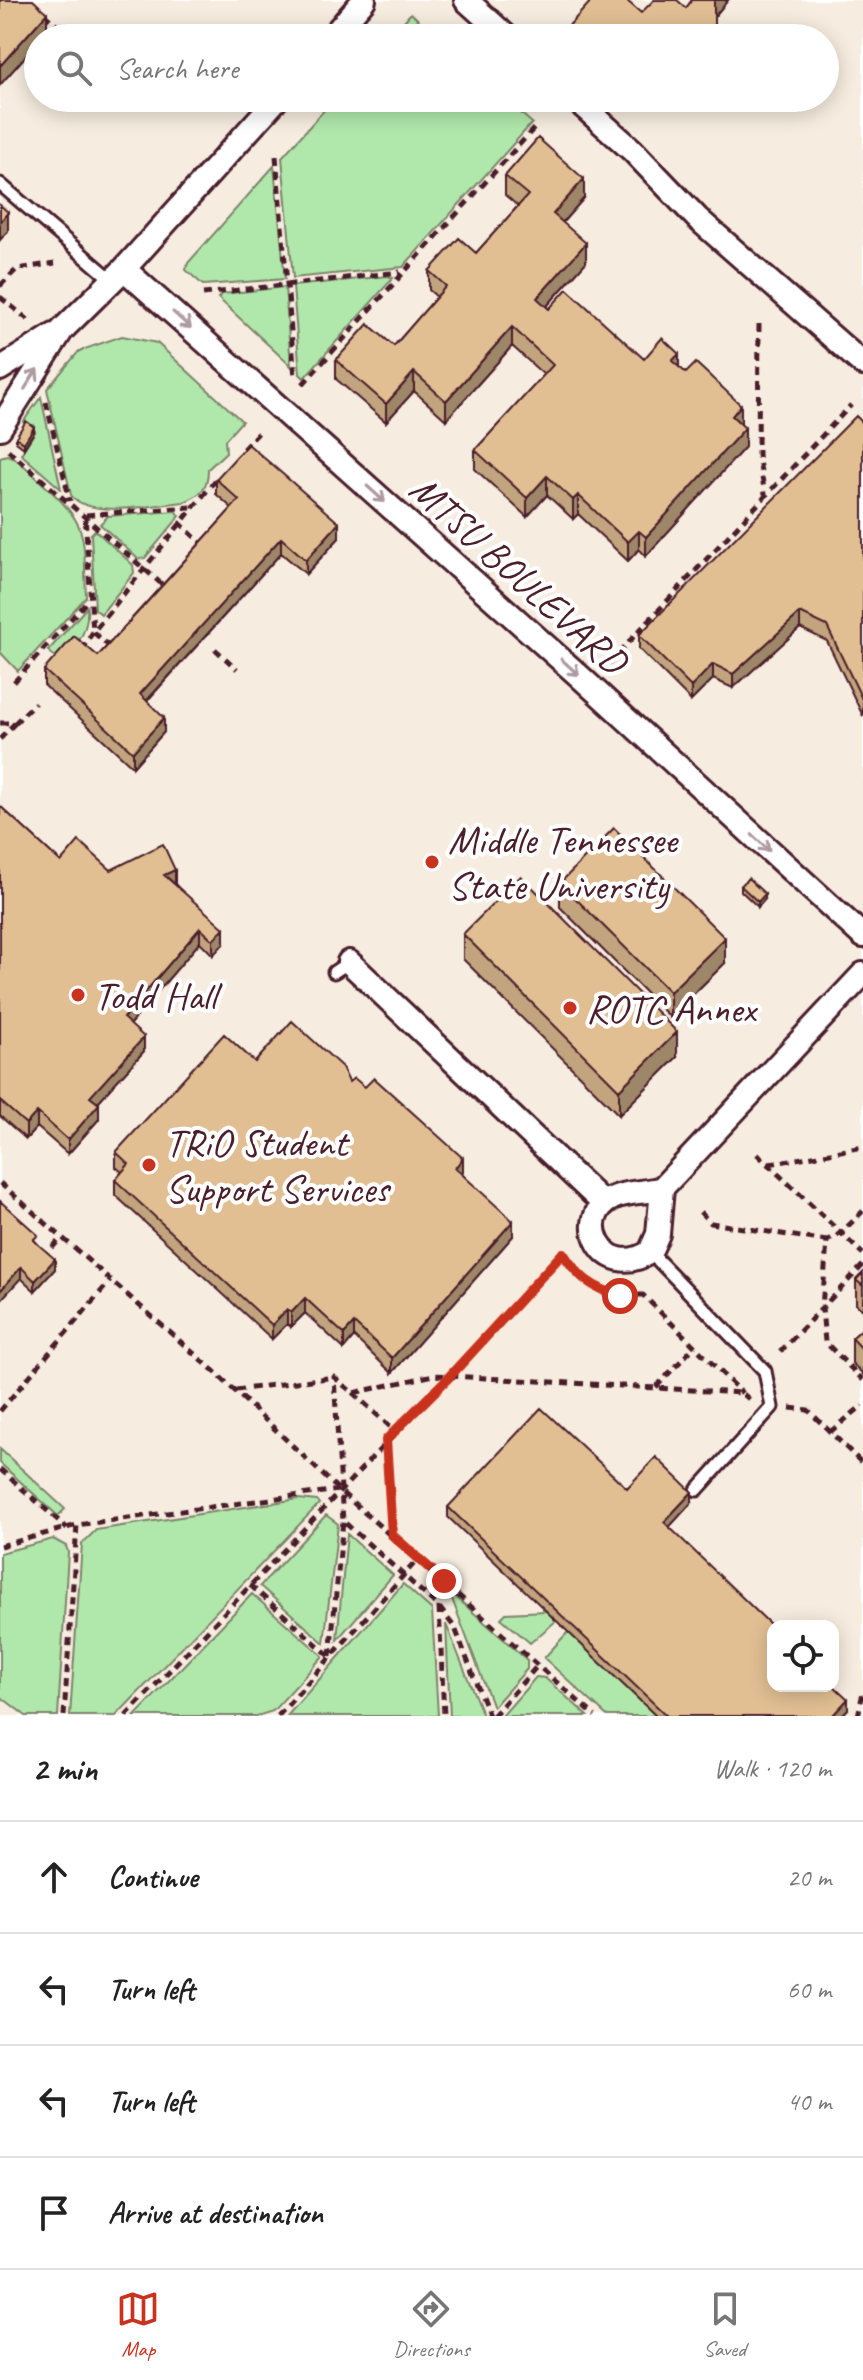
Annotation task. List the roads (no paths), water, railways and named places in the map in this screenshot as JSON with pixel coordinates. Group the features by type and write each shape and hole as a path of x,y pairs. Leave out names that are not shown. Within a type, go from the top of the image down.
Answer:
{"street":[{"path":"343,24 364,0"},
{"path":"466,0 493,24"},
{"path":"0,369 62,330 118,274 265,112"},
{"path":"590,112 632,150 698,219 863,364"},
{"name":"MTSU BOULEVARD","path":"118,274 576,673 863,936"},
{"path":"1,437 62,330"},
{"path":"341,967 604,1204"},
{"path":"662,1188 658,1234 650,1252 629,1261 607,1255 595,1236 597,1213 604,1204 622,1195 662,1188 863,974"}],"lane":[{"path":"0,184 118,274"},
{"path":"650,1252 765,1371 772,1407 697,1490"}],"place":[{"name":"Middle Tennessee State University","path":"432,862"},
{"name":"Todd Hall","path":"78,995"},
{"name":"ROTC Annex","path":"570,1008"},
{"name":"TRiO Student Support Services","path":"149,1165"}]}
